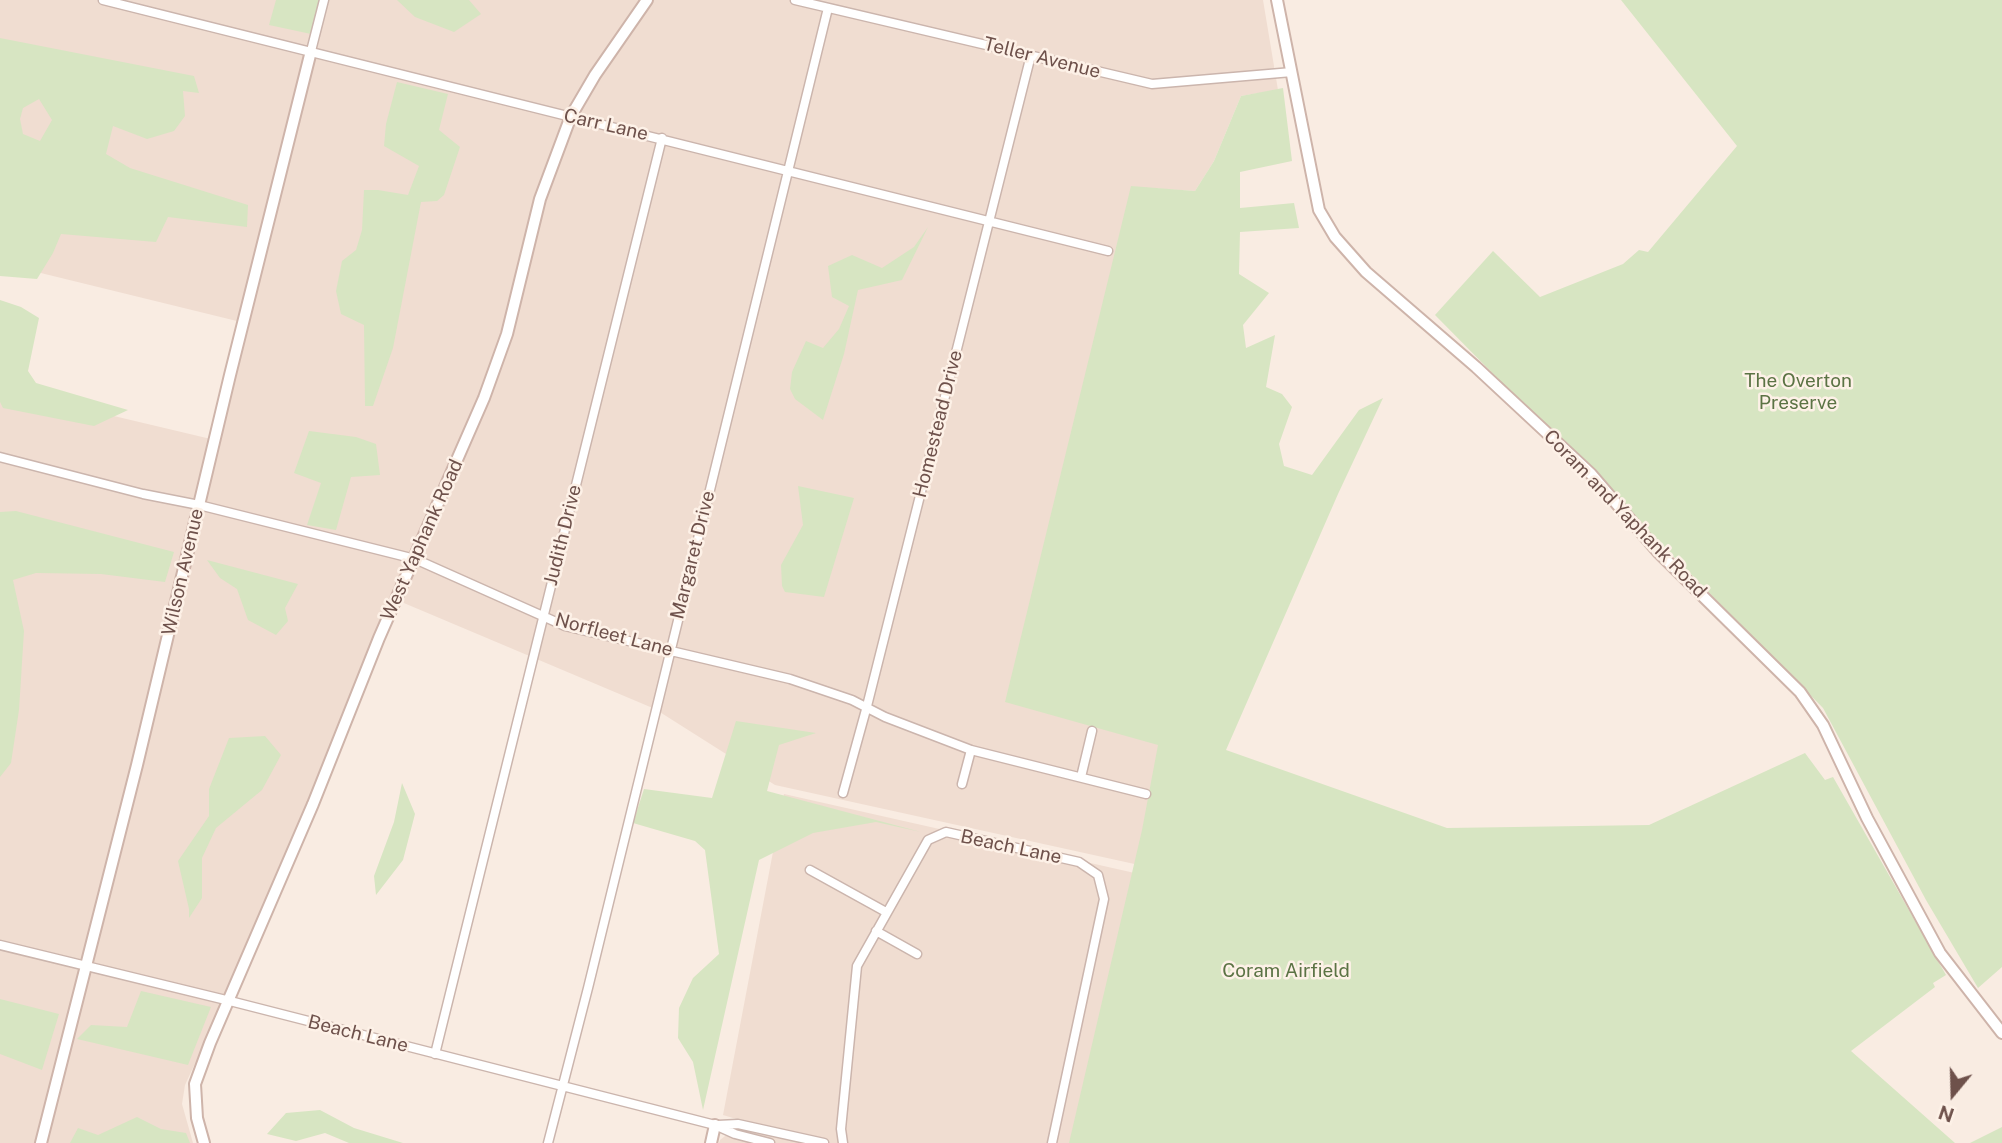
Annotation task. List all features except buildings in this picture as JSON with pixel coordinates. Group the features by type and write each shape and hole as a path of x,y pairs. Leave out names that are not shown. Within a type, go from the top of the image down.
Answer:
{"street":[{"name":"Carr Lane","path":"103,0 1108,251"},
{"name":"Wilson Avenue","path":"41,1143 137,765 324,0"},
{"name":"West Yaphank Road","path":"204,1143 197,1118 195,1084 210,1043 313,804 379,638 484,398 507,334 540,199 571,116 595,75 647,0"},
{"name":"Teller Avenue","path":"795,0 1152,84 1292,72"},
{"name":"Coram and Yaphank Road","path":"1277,0 1319,210 1335,237 1366,272 1476,367 1591,474 1658,552 1800,692 1823,725 1867,818 1940,953 2002,1033"},
{"name":"Margaret Drive","path":"548,1143 828,8"},
{"name":"Homestead Drive","path":"843,793 1031,55"},
{"name":"Judith Drive","path":"435,1054 662,138"},
{"name":"Norfleet Lane","path":"0,457 415,559 565,626 790,679 867,706 885,717 971,750 1146,794"},
{"path":"1081,777 1092,731"},
{"path":"962,784 971,750"},
{"name":"Beach Lane","path":"843,1143 841,1129 857,966 928,840 946,832 1079,862 1098,875 1104,899 1052,1143"},
{"path":"810,870 886,912"},
{"path":"876,931 917,954"},
{"name":"Beach Lane","path":"0,946 230,1001 715,1125 735,1134 770,1143"},
{"name":"Beach Lane","path":"715,1125 738,1124 824,1143"},
{"path":"711,1143 715,1125"}],"shaded area":[{"path":"0,0 1263,0 1278,90 1241,96 1214,161 1195,191 1131,187 1165,741 1139,865 775,785 655,709 392,598 228,992 185,1085 182,1104 193,1143 0,1143 0,315 17,393 215,440 245,323 0,263"},
{"path":"784,794 1148,876 1076,1143 719,1143 729,1133 748,1138 753,1124 723,1115"}],"green space":[{"path":"276,0 319,0 311,34 269,25"},
{"path":"397,0 469,0 481,14 454,32 415,17"},
{"name":"The Overton Preserve","path":"1621,0 2002,0 2002,967 1978,988 1926,900 1823,708 1435,315 1493,251 1540,297 1623,264 1639,250 1648,252 1737,146"},
{"path":"0,38 194,76 199,93 183,91 185,116 174,131 147,139 113,126 106,154 130,168 248,205 247,227 168,217 156,242 61,234 37,279 0,276","holes":["39,99 52,120 40,141 23,134 20,119 23,108"]},
{"path":"397,82 448,94 439,130 460,147 444,195 437,201 421,202 393,348 373,406 365,406 364,325 341,314 336,291 342,261 356,250 362,230 364,190 408,195 419,166 384,146 386,124"},
{"name":"Coram Airfield","path":"1283,88 1292,161 1240,172 1240,208 1294,203 1299,228 1240,232 1239,274 1269,293 1243,325 1246,348 1275,335 1266,387 1282,394 1292,407 1279,444 1284,466 1312,475 1359,410 1383,398 1226,750 1447,828 1649,825 1805,753 1825,780 1833,777 1946,975 1933,983 1935,987 1851,1051 1955,1143 1069,1143 1142,830 1158,745 1005,702 1131,186 1195,191 1214,161 1241,96"},
{"path":"928,227 902,280 858,290 844,354 823,420 795,399 790,389 792,372 806,341 823,348 839,329 849,306 832,297 828,266 852,255 882,268 914,247"},
{"path":"0,300 21,307 39,318 28,371 36,383 128,410 94,426 3,408 0,402"},
{"path":"309,431 356,437 376,444 380,475 351,477 336,530 307,525 321,483 294,473"},
{"path":"798,486 854,498 824,597 785,592 782,586 781,565 803,525"},
{"path":"16,511 174,552 165,582 101,574 36,573 13,580 24,631 19,710 11,763 0,777 0,512"},
{"path":"207,560 298,584 285,608 288,621 276,635 248,620 237,589 220,578"},
{"path":"736,721 816,733 779,745 767,791 921,832 876,822 813,833 759,860 703,1110 693,1062 678,1038 679,1008 693,978 719,954 705,850 695,841 633,823 644,789 712,798"},
{"path":"265,736 281,755 262,790 216,828 202,858 202,898 189,918 178,861 209,816 209,789 229,738"},
{"path":"402,783 415,814 403,860 376,895 374,876 394,822"},
{"path":"141,991 211,1007 188,1065 77,1039 91,1025 127,1027"},
{"path":"0,999 59,1014 42,1070 0,1054"},
{"path":"320,1110 354,1128 403,1143 349,1143 325,1133 296,1141 267,1134 286,1113"},
{"path":"137,1117 161,1129 186,1133 190,1143 70,1143 78,1128 98,1135"},
{"path":"2002,1127 2002,1143 1970,1143"}]}
